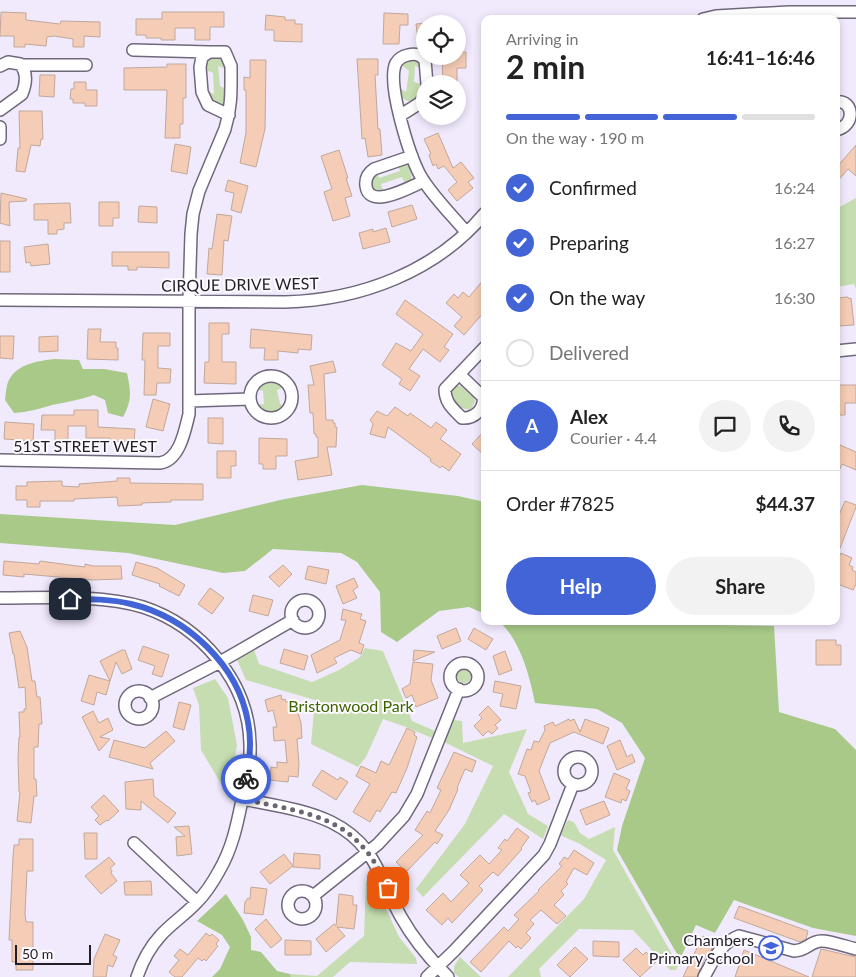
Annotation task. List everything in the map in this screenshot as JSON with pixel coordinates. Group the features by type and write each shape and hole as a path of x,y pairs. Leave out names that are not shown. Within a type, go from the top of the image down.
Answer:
{"street":[{"path":"743,15 789,6 856,12"},
{"path":"133,50 225,52 230,60 232,106 198,192 190,234 190,401 250,399"},
{"path":"209,52 202,58 200,67 202,92 208,105 229,116"},
{"path":"426,75 425,60 420,55 413,53 401,57 396,64 394,78 395,93 412,156 424,181 466,232"},
{"path":"0,66 8,62 21,65 86,65"},
{"path":"0,110 22,94 26,79 21,65"},
{"path":"840,101 847,104 852,114 850,123 840,129"},
{"path":"401,115 416,106"},
{"path":"0,127 0,139"},
{"path":"412,156 374,169 368,173 365,180 366,189 372,196 380,197 424,181"},
{"name":"CIRQUE DRIVE WEST","path":"0,300 286,302 344,296 381,284 434,258 481,217"},
{"path":"840,351 856,349"},
{"path":"460,375 481,351"},
{"name":"51ST STREET WEST","path":"0,460 163,462 169,460 176,453 186,426 190,401"},
{"path":"0,598 105,600 144,608 168,618 191,633 220,662 238,690 248,722 250,755 235,834 225,860 207,890 197,902 160,936 148,952 137,977"},
{"path":"150,698 220,662 293,620"},
{"path":"312,896 387,835 410,805 417,794 459,689"},
{"path":"427,977 544,855 573,784"},
{"path":"242,799 311,814 329,821 346,831 368,852 382,875 396,907 409,929 448,977"},
{"path":"134,843 197,902"},
{"path":"704,977 718,952 729,941 739,936 794,951 803,951 816,942 823,941 856,949"}],"green space":[{"path":"210,56 221,56 228,70 218,66 220,86 229,91 224,107 218,108 203,90 214,94 213,73 204,69 204,64"},
{"path":"408,57 416,59 416,65 423,65 424,69 415,66 416,100 408,101 400,93 397,86 406,92 409,71 400,64"},
{"path":"408,163 412,176 409,184 406,186 402,177 381,184 384,194 371,190 370,177 377,172 379,178 400,171 398,165"},
{"path":"856,198 856,289 854,284 840,286 840,207"},
{"path":"54,359 79,360 83,369 104,369 127,373 130,396 123,417 108,413 105,400 94,395 14,413 5,400 9,380 17,370 28,364"},
{"path":"269,380 280,383 284,387 277,390 280,404 285,406 273,414 265,413 255,405 264,404 263,391 255,389"},
{"path":"455,385 461,386 474,397 475,402 470,410 462,408 451,396 450,390"},
{"path":"362,485 458,496 481,501 481,612 469,607 439,611 397,642 381,632 380,592 357,562 341,553 273,549 245,571 223,573 128,553 0,543 0,514 175,525 285,499"},
{"path":"503,625 774,626 779,712 835,729 856,750 856,936 813,928 734,900 715,933 696,925 680,959 617,850 622,826 645,758 622,723 597,709 535,703 523,659"},
{"name":"Bristonwood Park","path":"365,648 383,651 412,721 435,731 432,738 383,719 366,757 358,767 311,744 315,700 246,680 237,660 254,650 259,664 312,682 339,670 360,657"},
{"path":"461,669 467,669 471,676 467,683 461,683 457,679 457,673"},
{"path":"215,679 228,698 237,745 230,792 226,792 201,750 199,705 193,688"},
{"name":"Bristonwood Park","path":"454,720 462,721 463,743 527,729 509,772 528,814 548,826 543,839 504,814 423,897 416,889 465,824 493,766 444,742"},
{"path":"568,820 574,822 580,833 589,839 615,827 613,850 678,965 676,970 670,970 633,930 579,929 539,969 541,977 508,977 584,899 606,860 580,844 560,835"},
{"path":"372,879 399,937 416,958 417,964 350,962 333,977 291,977 290,974 317,976 364,936 366,881"},
{"path":"226,894 243,920 251,937 251,950 261,952 277,971 290,974 291,977 212,977 220,969 230,947 222,935 197,921"},
{"path":"460,957 481,977 459,977 454,973 454,966"}],"building":[{"path":"1,12 26,13 26,20 60,24 61,21 100,22 100,37 84,36 84,47 73,47 73,39 54,36 47,37 46,46 25,44 25,47 14,47 14,36 0,36"},
{"path":"162,12 224,12 224,27 210,27 210,40 195,40 195,28 175,28 175,40 161,40 161,38 146,38 146,35 136,35 136,19 162,19"},
{"path":"384,13 408,14 408,25 400,25 399,44 383,44"},
{"path":"266,15 285,17 285,20 295,20 295,24 302,24 302,42 274,41 274,30 265,30"},
{"path":"357,59 378,59 378,75 375,75 378,129 380,129 382,155 368,157 365,138 362,139"},
{"path":"250,60 266,60 265,129 256,167 240,163 246,133 246,90 244,90 244,77 250,78"},
{"path":"167,64 186,64 186,98 183,98 183,124 180,124 180,138 165,138 167,90 124,90 124,68 167,67"},
{"path":"442,65 466,65 466,68 457,68 457,75 443,75"},
{"path":"40,75 55,75 54,97 39,96"},
{"path":"74,82 86,82 86,90 97,90 97,106 73,103 73,99 70,99 71,89 74,89"},
{"path":"19,111 42,111 43,139 41,139 40,146 31,145 25,172 16,171 18,148 20,148"},
{"path":"438,133 453,168 461,162 474,178 468,182 473,188 457,201 448,190 457,182 444,166 438,169 436,164 433,166 429,155 431,154 424,139"},
{"path":"175,144 191,147 187,174 171,171"},
{"path":"856,145 856,176 848,169 840,178 840,163"},
{"path":"339,150 352,196 345,198 350,216 333,221 324,192 332,189 321,156"},
{"path":"228,180 248,186 241,213 231,210 234,193 225,191"},
{"path":"1,193 27,199 26,201 9,202 10,226 0,223"},
{"path":"99,202 119,202 119,218 113,218 113,226 99,226"},
{"path":"70,203 71,223 64,223 64,229 57,230 57,234 48,234 48,220 34,220 34,204"},
{"path":"412,205 417,219 392,227 388,212"},
{"path":"139,206 157,207 157,223 138,222"},
{"path":"217,214 232,216 228,241 224,240 222,275 207,274 209,248 212,249"},
{"path":"386,228 390,242 363,249 359,233 373,229 373,232"},
{"path":"0,241 10,241 10,272 0,272"},
{"path":"48,244 50,264 31,266 30,262 26,263 24,247"},
{"path":"112,252 169,252 169,268 137,267 137,270 128,270 128,266 112,266"},
{"path":"481,283 481,316 464,335 454,326 462,317 446,303 454,294 458,298 463,292 469,297"},
{"path":"840,298 851,298 854,325 840,326"},
{"path":"405,300 453,334 444,347 449,350 440,362 423,349 409,369 420,376 410,391 399,384 402,379 382,365 396,343 411,351 423,334 396,314"},
{"path":"209,323 229,323 229,334 222,334 222,362 236,362 236,384 204,383 205,362 209,362"},
{"path":"88,329 101,329 100,342 116,342 118,360 87,359"},
{"path":"251,329 312,335 311,350 298,349 298,353 278,351 278,360 264,360 265,348 250,348"},
{"path":"143,333 170,333 170,346 158,346 158,368 171,369 170,383 157,383 156,395 144,395 145,360 142,360"},
{"path":"0,336 14,336 13,359 0,358"},
{"path":"58,336 58,351 39,352 39,337"},
{"path":"333,361 336,372 324,374 326,420 333,420 335,427 337,427 336,447 327,447 332,475 298,480 295,461 318,457 318,437 314,434 313,413 310,413 308,385 314,385 310,366"},
{"path":"840,385 856,385 856,403 845,403 845,415 840,415"},
{"path":"153,399 170,404 163,431 146,427"},
{"path":"395,407 408,416 410,413 431,428 436,422 447,430 440,439 461,454 449,471 442,466 440,468 430,461 431,459 388,427 385,438 370,434 373,424 370,420 377,411 387,416"},
{"path":"74,410 98,410 98,427 135,429 134,441 109,442 110,438 86,438 86,426 68,426 68,443 55,443 55,430 41,430 42,415 74,415"},
{"path":"208,418 223,418 223,444 208,443"},
{"path":"5,422 34,424 33,441 4,439"},
{"path":"481,434 481,452 472,444"},
{"path":"259,438 287,439 287,456 276,456 276,469 263,469 263,464 259,464"},
{"path":"840,445 856,452 856,470 842,464 840,469"},
{"path":"217,451 236,451 236,466 231,466 231,478 217,478"},
{"path":"117,478 130,478 130,483 203,484 203,500 171,500 171,502 118,506 117,497 74,499 74,501 40,501 40,507 27,507 27,500 16,500 16,486 27,486 27,482 62,481 62,486 79,487 79,484 117,481"},
{"path":"845,501 856,505 840,548 840,513"},
{"path":"841,553 852,558 849,565 856,572 856,584 853,590 840,585"},
{"path":"4,561 39,564 40,561 85,567 85,564 93,566 121,566 122,579 92,580 24,574 24,577 3,575"},
{"path":"136,562 157,568 185,585 179,596 159,586 160,584 132,575"},
{"path":"283,565 292,574 279,587 269,577"},
{"path":"308,566 329,570 326,584 305,579"},
{"path":"354,578 358,587 353,590 357,598 343,604 336,586"},
{"path":"210,588 224,598 212,614 198,604"},
{"path":"253,595 273,600 268,616 249,611"},
{"path":"343,609 362,614 360,619 366,621 359,643 364,645 361,654 351,650 334,658 337,663 317,673 311,655 340,640 346,620 341,620"},
{"path":"456,628 461,641 442,649 437,636"},
{"path":"474,628 493,639 486,650 468,639"},
{"path":"20,631 27,647 32,681 35,681 37,697 40,697 42,724 39,724 38,747 34,747 34,779 36,779 37,796 34,796 31,823 17,821 20,792 18,759 20,737 19,712 24,712 24,709 26,709 25,687 19,688 9,633"},
{"path":"816,640 836,640 836,645 841,645 841,665 816,665"},
{"path":"143,646 169,655 162,677 152,674 155,666 138,660"},
{"path":"284,649 308,656 304,670 280,663"},
{"path":"125,650 132,669 122,674 116,662 110,681 100,661"},
{"path":"414,650 435,652 413,661"},
{"path":"505,651 512,670 499,675 493,656"},
{"path":"413,662 433,664 431,680 438,698 416,707 412,695 406,698 402,689 410,684"},
{"path":"89,675 110,681 106,695 97,692 94,705 81,701"},
{"path":"495,681 521,686 516,709 500,706 503,694 493,692"},
{"path":"281,695 282,700 285,699 286,702 294,700 301,723 302,738 297,739 298,777 289,776 288,782 270,780 271,767 277,768 277,762 287,763 285,740 274,741 273,727 277,727 273,710 268,712 265,700"},
{"path":"179,702 191,705 184,730 173,727"},
{"path":"488,706 501,720 495,725 498,728 492,734 488,731 483,736 474,726 482,718 479,715"},
{"path":"93,711 99,723 108,718 113,730 100,737 110,739 99,751 82,717"},
{"path":"569,719 570,721 574,719 580,732 585,719 609,728 603,744 574,732 550,743 539,771 550,799 537,805 535,800 532,802 528,793 531,792 525,776 518,774 527,749 531,750 534,741 539,742 545,730 544,726 553,722 555,726"},
{"path":"407,728 415,732 414,735 417,737 407,768 396,793 392,792 380,812 377,810 370,822 353,812 370,784 356,776 361,766 376,773 381,761 389,765"},
{"path":"166,731 175,741 150,763 153,769 109,757 114,740 145,748"},
{"path":"620,740 627,757 632,754 635,762 617,770 607,746"},
{"path":"454,752 476,761 472,772 465,769 449,810 435,831 443,835 437,844 435,842 406,872 396,862 423,835 415,830 427,811 430,813 441,790 437,788"},
{"path":"322,770 338,780 340,777 348,782 336,800 312,785"},
{"path":"614,773 630,780 626,789 630,791 626,801 622,799 621,803 605,797"},
{"path":"153,779 154,796 176,813 168,823 141,801 141,810 126,809 125,782"},
{"path":"104,795 119,811 108,821 100,825 95,820 99,816 91,807"},
{"path":"604,801 610,815 586,825 580,810"},
{"path":"189,826 192,854 177,856 176,837 185,836 174,827"},
{"path":"517,828 529,837 522,849 498,876 493,872 479,886 483,890 452,923 448,918 442,925 426,910 443,893 451,902 469,883 460,875 480,855 489,864 502,850 498,848 505,839 507,841"},
{"path":"84,833 97,833 97,859 85,859"},
{"path":"19,839 33,839 33,871 27,871 25,914 26,922 33,922 33,970 16,970 16,962 12,962 12,940 9,940 14,845 19,845"},
{"path":"574,850 594,863 587,875 574,868 566,882 568,884 561,891 564,895 554,905 566,916 557,924 541,910 530,920 534,924 526,933 531,938 521,949 518,946 516,948 509,941 481,972 470,962 504,927 508,931 519,919 514,915 562,866 559,864 564,857 568,859"},
{"path":"294,853 320,855 320,869 293,867"},
{"path":"284,854 293,866 270,884 260,872"},
{"path":"109,857 115,864 110,868 117,881 101,894 85,876"},
{"path":"151,881 152,895 125,895 124,882"},
{"path":"251,887 267,889 263,915 244,913 245,902 248,898 250,899"},
{"path":"339,894 353,896 353,905 357,905 354,929 337,927 345,936 326,952 316,939 334,924 336,926"},
{"path":"739,906 808,931 806,939 800,942 734,918"},
{"path":"266,919 282,939 271,948 255,929"},
{"path":"206,933 210,936 212,934 219,940 216,944 218,946 206,961 198,958 182,977 175,977 169,972 179,960 174,956 180,949 188,955"},
{"path":"105,934 120,940 113,955 117,957 113,967 108,965 106,977 93,977 94,959"},
{"path":"703,936 712,941 711,950 706,955 697,977 683,977 697,948 695,947 699,938 701,939"},
{"path":"285,940 311,941 311,955 285,955"},
{"path":"593,941 619,942 619,957 593,956"},
{"path":"575,947 588,959 570,977 557,965"},
{"path":"636,948 643,955 646,952 656,962 640,977 623,960"},
{"path":"821,949 856,957 856,977 812,977"},
{"name":"Chambers Primary School","path":"744,950 809,977 735,977"}],"way so far":[{"path":"246,779 242,799 311,814 329,821 346,831 368,852 376,863 388,888"}],"place":[{"name":"Chambers Primary School","path":"771,948"}],"route":[{"path":"70,599 118,601 144,608 156,612 180,625 202,642 227,671 238,690 246,711 250,733 250,755 246,779"}]}
